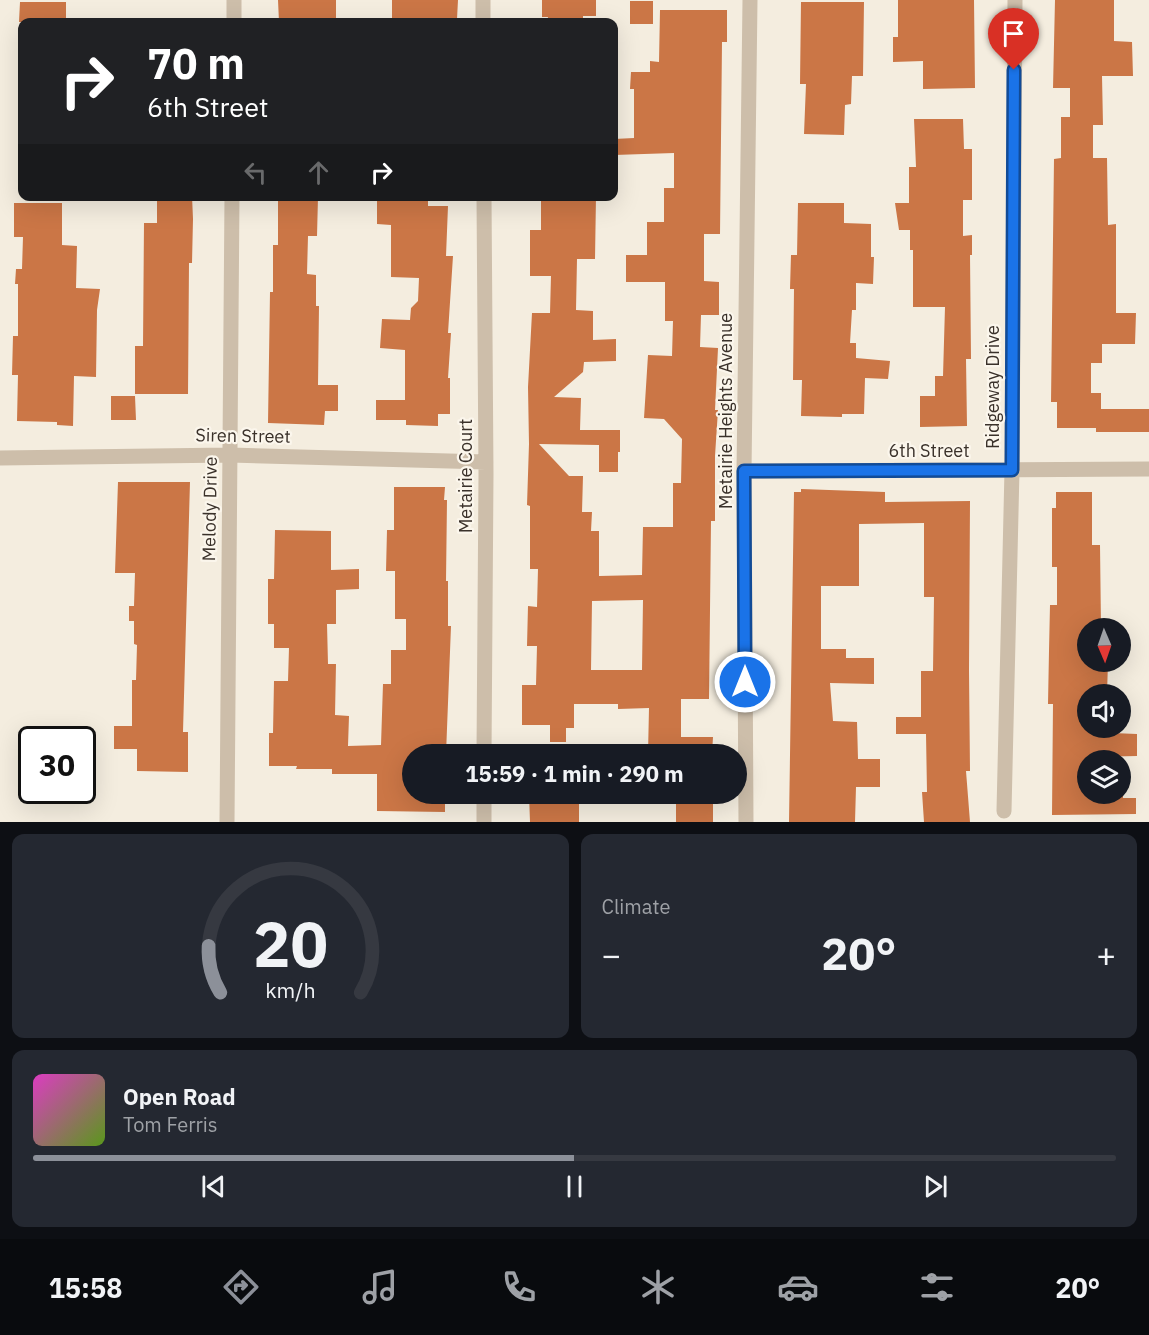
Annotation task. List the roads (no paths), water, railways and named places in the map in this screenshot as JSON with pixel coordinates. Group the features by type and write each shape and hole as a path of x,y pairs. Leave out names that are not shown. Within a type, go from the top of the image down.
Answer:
{"street":[{"path":"234,0 234,18"},
{"path":"483,0 483,18"},
{"name":"Metairie Heights Avenue","path":"746,822 744,471 750,0"},
{"name":"Ridgeway Drive","path":"1004,811 1012,470 1015,0"},
{"name":"Melody Drive","path":"226,822 232,201"},
{"name":"Metairie Court","path":"484,201 486,462 484,744"},
{"name":"Siren Street","path":"0,458 230,455 486,462"},
{"name":"6th Street","path":"744,471 1149,469"},
{"path":"484,804 484,822"}]}
